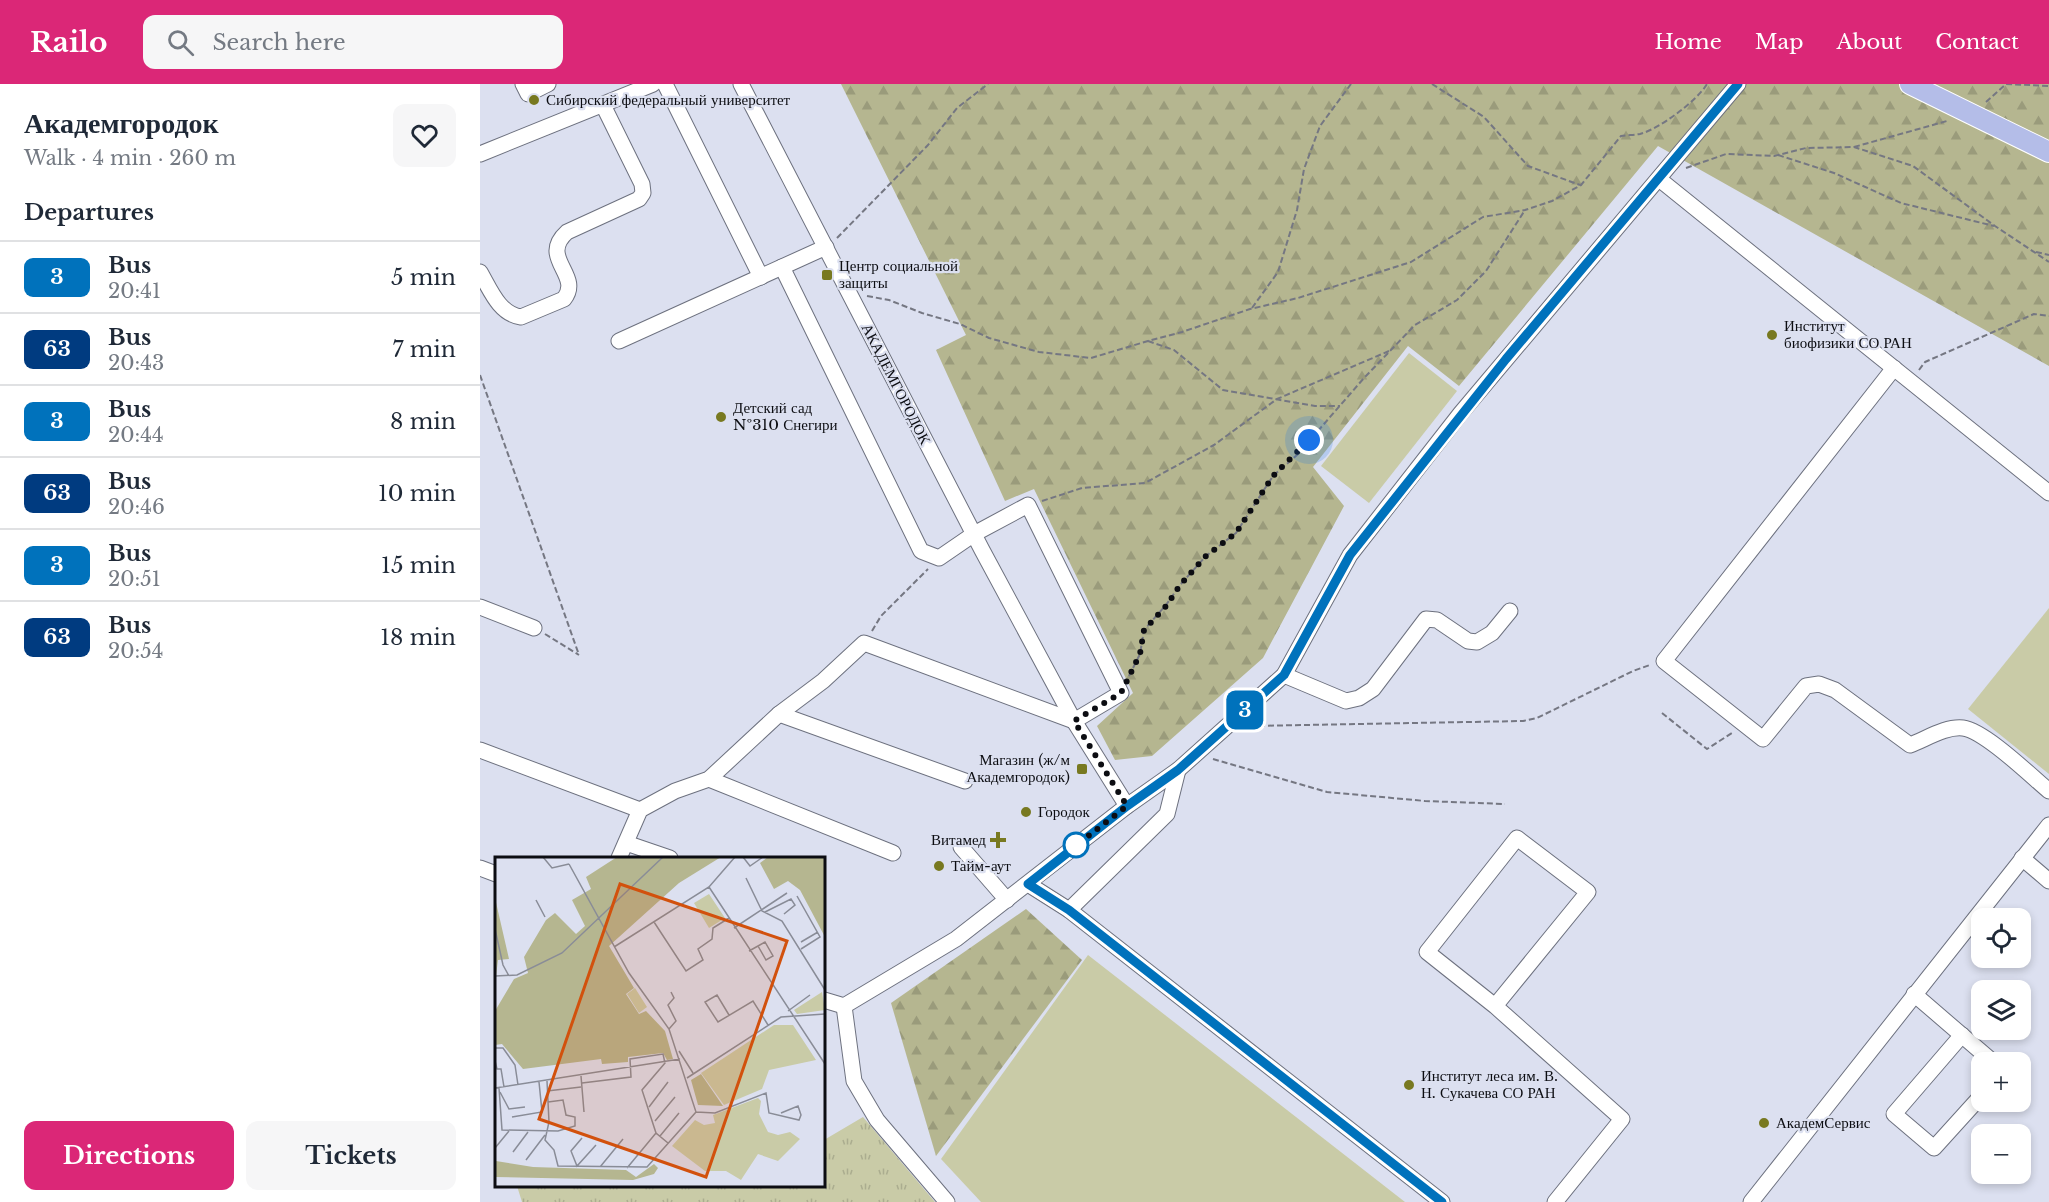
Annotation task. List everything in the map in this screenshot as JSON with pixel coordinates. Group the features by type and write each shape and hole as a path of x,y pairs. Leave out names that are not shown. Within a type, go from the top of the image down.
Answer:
{"main road":[{"path":"1910,84 2049,152"}],"street":[{"path":"523,84 528,94 548,84"},
{"path":"480,154 653,84"},
{"path":"665,84 761,277"},
{"name":"АКАДЕМГОРОДОК","path":"741,84 974,534 1074,721 1127,806"},
{"path":"825,1000 844,1006 956,939 1127,806 1178,770 1284,675 1350,555 1460,414 1738,84"},
{"path":"480,272 500,306 514,316 521,317 564,299 569,294 569,283 556,249 561,238 567,232 639,199 643,193 642,184 603,105"},
{"path":"1659,178 2049,493"},
{"path":"620,341 826,247"},
{"path":"619,857 640,810 675,791 710,779 779,714 823,681 864,643 1074,721 1121,693 1028,505 974,534 939,558 921,551 782,267"},
{"path":"1894,368 1664,661 1763,739 1806,686 1819,684 1835,690 1911,745 1950,729 1963,728 1978,733 2049,791"},
{"path":"480,607 534,628"},
{"path":"1284,675 1347,701 1359,698 1373,689 1426,619 1437,620 1468,641 1477,642 1492,633 1510,611"},
{"path":"779,714 965,781"},
{"path":"480,750 640,810"},
{"path":"1069,910 1167,814 1178,770"},
{"path":"710,779 893,853"},
{"path":"1751,1202 2049,825"},
{"path":"1495,1006 1588,892 1517,838 1427,952 1495,1006 1622,1119 1555,1202"},
{"path":"626,843 667,857"},
{"path":"961,846 1007,900"},
{"path":"2022,858 2049,881"},
{"path":"480,868 495,874"},
{"path":"1028,884 1069,910 1442,1202"},
{"path":"1914,994 1982,1052"},
{"path":"844,1006 854,1081 877,1120 947,1202"},
{"path":"1962,1035 1894,1114 1934,1148 1971,1107"}],"path":[{"path":"826,247 928,144 957,108 988,84"},
{"path":"1250,309 1278,272 1297,210 1304,169 1320,126 1351,84"},
{"path":"1432,84 1484,117 1528,166 1581,185"},
{"path":"849,294 889,300 960,324 989,338 1039,352 1091,358 1182,332 1250,309 1298,298 1411,262 1483,217 1525,210 1552,201 1581,185 1621,136 1642,134 1671,117 1707,84"},
{"path":"1778,155 1806,147 1854,147 1974,114 2006,84 2049,86"},
{"path":"1854,147 1913,166 2049,262"},
{"path":"1659,178 1726,154 1778,155 1834,173 1901,203 1995,226"},
{"path":"1121,693 1140,654 1144,630 1167,605 1180,585 1206,556 1236,533 1273,476 1297,454 1415,325 1457,300 1486,271 1525,210"},
{"path":"2033,251 2049,255"},
{"path":"1916,375 1925,362 2034,314 2049,316"},
{"path":"1148,340 1174,350 1223,390 1315,406 1340,406"},
{"path":"1028,505 1082,488 1144,483 1214,444 1277,399 1392,350"},
{"path":"480,375 579,655 534,628"},
{"path":"864,643 881,616 939,558"},
{"path":"1227,726 1522,721 1537,718 1633,670 1664,661"},
{"path":"1662,713 1707,749 1735,731"},
{"path":"1197,754 1327,792 1425,801 1505,804"}],"green space":[{"path":"841,84 2049,84 2049,366 1658,146 1459,386 1408,346 1313,467 1344,506 1263,658 1152,756 1115,760 1097,726 1133,693 1034,489 1005,501 936,350 966,335"},
{"path":"1409,353 1457,391 1369,503 1321,466"},
{"path":"2049,608 2049,774 1968,709"},
{"path":"1026,909 1082,960 936,1156 891,1003"},
{"path":"1088,955 1405,1202 981,1202 941,1159"},
{"path":"863,1117 935,1202 522,1202 517,1187 825,1187 825,1139"}],"bus line":[{"name":"3","path":"1442,1202 1069,910 1028,884 1127,806 1178,770 1284,675 1350,555 1460,414 1738,84"}],"place":[{"name":"Сибирский федеральный университет","path":"534,100"},
{"name":"Центр социальной защиты","path":"827,275"},
{"name":"Институт биофизики СО РАН","path":"1772,335"},
{"name":"Детский сад №310 Снегири","path":"721,417"},
{"name":"Магазин (ж/м Академгородок)","path":"1082,769"},
{"name":"Городок","path":"1026,812"},
{"name":"Витамед","path":"998,840"},
{"name":"Тайм-аут","path":"939,866"},
{"name":"Институт леса им. В. Н. Сукачева СО РАН","path":"1409,1085"},
{"name":"АкадемСервис","path":"1764,1123"}],"route":[{"path":"1076,845 1074,847 1127,806 1074,721 1121,693 1140,654 1144,630 1206,556 1236,533 1273,476 1309,440"}]}
